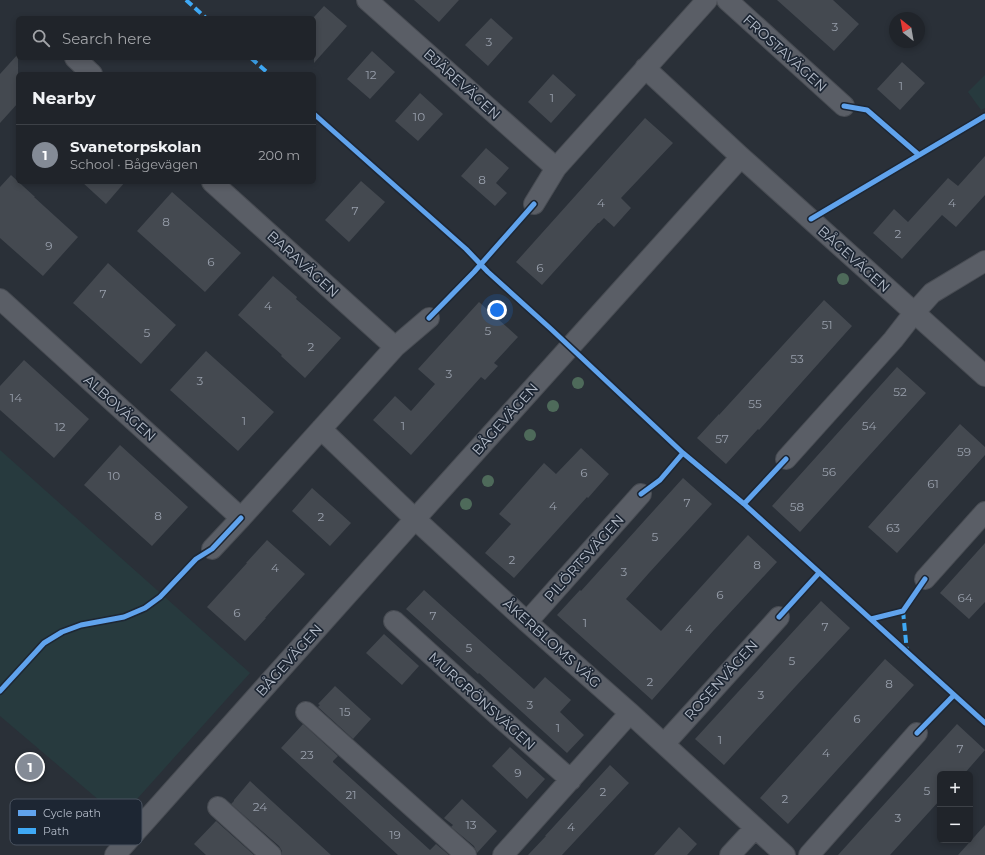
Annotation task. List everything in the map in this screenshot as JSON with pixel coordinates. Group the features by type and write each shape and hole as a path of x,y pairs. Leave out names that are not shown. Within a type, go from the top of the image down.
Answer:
{"street":[{"name":"BJÄREVÄGEN","path":"367,0 556,168"},
{"path":"534,204 556,168 707,0"},
{"name":"FROSTAVÄGEN","path":"727,0 844,106"},
{"path":"77,60 90,72"},
{"path":"645,68 742,158"},
{"name":"BÅGEVÄGEN","path":"142,825 415,519 742,158 985,376"},
{"name":"BARAVÄGEN","path":"214,184 394,347"},
{"path":"786,459 893,340 932,293 985,261"},
{"name":"ALBOVÄGEN","path":"0,299 241,518"},
{"path":"212,549 394,347 429,318"},
{"name":"ÅKERBLOMS VÄG","path":"320,429 415,519 785,855"},
{"name":"PILÖRTSVÄGEN","path":"528,622 641,494"},
{"path":"926,579 985,512"},
{"name":"ROSENVÄGEN","path":"664,744 778,617"},
{"name":"MURGRÖNSVÄGEN","path":"394,621 571,780"},
{"path":"306,712 466,855"},
{"path":"503,855 630,713"},
{"path":"809,855 917,733"},
{"path":"218,807 271,855"},
{"path":"730,855 755,828"},
{"name":"BÅGEVÄGEN","path":"115,855 124,845"}],"green space":[{"path":"985,75 985,108 981,110 968,92"},
{"path":"0,450 250,673 137,799 98,799 0,716"}],"building":[{"path":"414,0 459,0 439,22"},
{"path":"777,0 833,0 859,24 834,51"},
{"path":"324,6 347,26 314,63 314,60 316,60 315,16"},
{"path":"491,18 513,38 488,66 465,45"},
{"path":"372,51 395,72 370,99 347,79"},
{"path":"16,56 16,60 18,60 18,72 16,72 16,105 0,123 0,74"},
{"path":"902,62 925,83 900,110 877,89"},
{"path":"553,74 576,95 551,123 528,102"},
{"path":"420,93 443,114 418,141 395,121"},
{"path":"645,118 673,143 621,198 631,208 614,227 604,218 542,285 516,262"},
{"path":"486,148 509,168 496,183 507,193 495,206 461,176"},
{"path":"985,156 985,195 956,227 942,215 902,259 873,233 894,209 908,222 948,178 958,186"},
{"path":"11,175 16,180 16,184 21,184 78,237 43,276 0,238 0,187"},
{"path":"361,181 385,202 349,242 325,220"},
{"path":"84,184 123,184 106,204"},
{"path":"172,192 241,253 205,292 137,231"},
{"path":"108,263 176,325 141,364 73,303"},
{"path":"273,276 297,297 296,299 341,338 305,378 238,315"},
{"path":"824,300 852,326 759,430 758,429 726,464 697,438"},
{"path":"479,302 518,337 494,363 498,366 485,380 481,377 411,455 373,420 395,396 411,411 435,384 418,369"},
{"path":"206,351 274,412 238,451 170,390"},
{"path":"24,360 89,419 54,458 0,410 0,386"},
{"path":"897,367 926,393 800,532 772,506"},
{"path":"960,424 985,447 985,455 897,553 868,527"},
{"path":"120,445 188,507 152,546 84,485"},
{"path":"581,448 609,474 514,578 485,553 511,524 499,514 544,463 556,474"},
{"path":"683,478 712,504 626,599 661,631 748,535 777,562 652,700 557,615 580,590 581,591"},
{"path":"312,488 351,523 330,546 292,511"},
{"path":"267,540 305,574 245,641 207,607"},
{"path":"985,543 985,602 969,619 940,593"},
{"path":"424,590 534,689 545,677 571,700 560,712 584,735 567,753 406,609"},
{"path":"821,601 850,628 724,765 695,739"},
{"path":"384,634 419,666 402,685 366,653"},
{"path":"885,659 914,685 788,824 760,798"},
{"path":"335,686 371,719 353,739 318,707 320,705 318,704"},
{"path":"303,724 338,756 333,762 430,850 436,844 449,855 398,855 281,748"},
{"path":"957,724 985,750 967,771 937,771 937,803 890,855 838,855"},
{"path":"510,747 545,779 527,799 492,766"},
{"path":"610,765 629,783 562,855 528,855 546,836"},
{"path":"250,781 331,855 282,855 282,851 279,846 231,804"},
{"path":"462,799 497,831 477,853 474,846 451,827 453,825 444,818"},
{"path":"216,821 254,855 206,855 194,844"},
{"path":"985,825 985,855 958,855 969,843 973,843 973,838"},
{"path":"679,827 697,844 687,855 654,855"}],"marked path":[{"path":"186,0 204,16"},
{"path":"253,60 267,72"},
{"path":"903,611 907,652"}],"cycle path":[{"path":"844,106 867,110 919,155"},
{"path":"316,116 466,249 488,272 683,453 744,504 985,723"},
{"path":"811,219 985,116"},
{"path":"429,318 474,272 534,204"},
{"path":"641,494 660,480 683,453"},
{"path":"744,504 786,459"},
{"path":"0,691 44,643 62,632 81,625 124,617 145,608 160,597 196,559 212,549 241,518"},
{"path":"779,617 819,573"},
{"path":"871,619 903,611 925,579"},
{"path":"917,733 954,695"}],"place":[{"name":"Svanetorpskolan","path":"30,767"}]}
